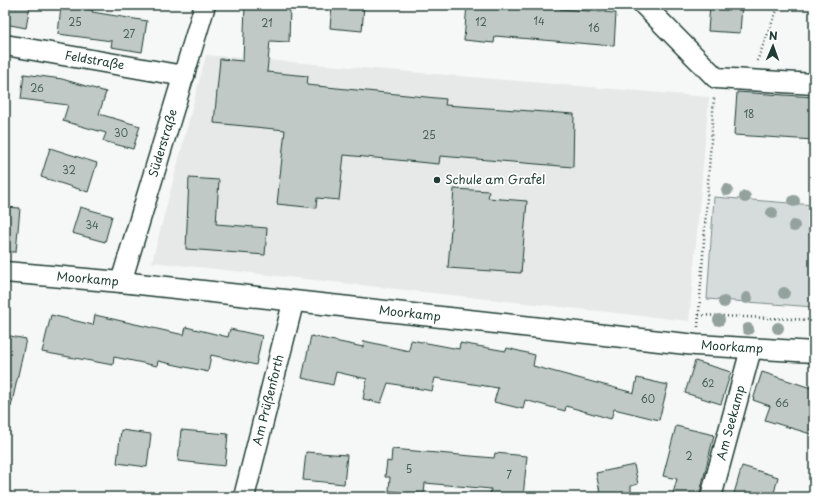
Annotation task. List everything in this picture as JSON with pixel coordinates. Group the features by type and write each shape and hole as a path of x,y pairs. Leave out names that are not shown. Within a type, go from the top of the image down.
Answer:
{"street":[{"name":"Süderstraße","path":"121,282 206,5"},
{"path":"644,5 716,78 814,84"},
{"name":"Feldstraße","path":"5,45 184,76"},
{"name":"Moorkamp","path":"5,272 121,282 696,345 814,352"},
{"name":"Am Prüßenforth","path":"244,497 293,302"},
{"name":"Am Seekamp","path":"711,497 751,349"}],"path":[{"path":"750,80 779,5"},
{"path":"696,345 716,78"},
{"path":"699,316 814,320"}],"shaded area":[{"name":"Schule am Grafel","path":"206,55 709,97 689,321 152,262"},
{"path":"714,197 814,205 814,307 707,299"}],"building":[{"path":"5,5 30,5 26,28 5,24"},
{"path":"245,5 290,5 289,42 270,41 267,72 308,76 307,85 446,99 445,105 574,114 573,167 440,156 439,164 344,155 339,200 317,198 316,208 277,204 285,130 214,123 220,59 243,61"},
{"path":"332,5 364,5 362,31 330,28"},
{"path":"467,5 560,5 560,9 616,13 614,46 495,36 494,43 464,40"},
{"path":"710,5 742,5 740,33 708,31"},
{"path":"61,6 93,10 92,12 147,21 142,52 111,47 112,41 58,34"},
{"path":"24,74 62,79 106,92 99,114 140,126 133,149 103,141 106,133 63,121 68,105 21,99"},
{"path":"737,92 814,97 814,140 734,135"},
{"path":"50,148 97,163 88,192 41,177"},
{"path":"189,178 219,180 216,224 267,228 265,255 186,249"},
{"path":"454,189 489,191 488,198 527,201 521,273 448,268"},
{"path":"5,207 20,208 16,252 5,252"},
{"path":"80,207 112,216 105,242 72,233"},
{"path":"51,315 93,325 95,315 184,335 186,327 228,337 230,329 262,336 256,365 211,355 208,372 158,361 157,366 114,357 113,365 42,352"},
{"path":"5,335 26,339 11,407 5,406"},
{"path":"311,336 363,347 364,341 409,351 411,340 459,349 460,343 506,351 507,348 535,355 533,366 634,393 637,378 668,385 659,420 614,409 611,419 566,406 565,411 525,400 523,409 494,402 498,388 435,378 432,391 388,383 381,403 363,399 367,379 336,372 333,385 302,378"},
{"path":"695,361 731,372 721,404 685,393"},
{"path":"762,372 814,389 814,435 765,420 770,406 753,400"},
{"path":"676,426 714,435 699,497 672,497 677,479 663,476"},
{"path":"121,430 151,434 147,467 117,463"},
{"path":"181,430 228,434 225,466 178,461"},
{"path":"392,449 494,458 495,453 527,456 523,497 490,495 491,489 425,483 424,494 417,493 417,497 399,497 400,492 389,491 390,477 385,477 387,461 391,462"},
{"path":"306,452 347,455 344,484 303,480"},
{"path":"634,465 638,484 631,486 631,497 601,497 596,473"},
{"path":"742,466 778,477 773,497 733,497"}],"place":[{"name":"Schule am Grafel","path":"437,180"}]}
